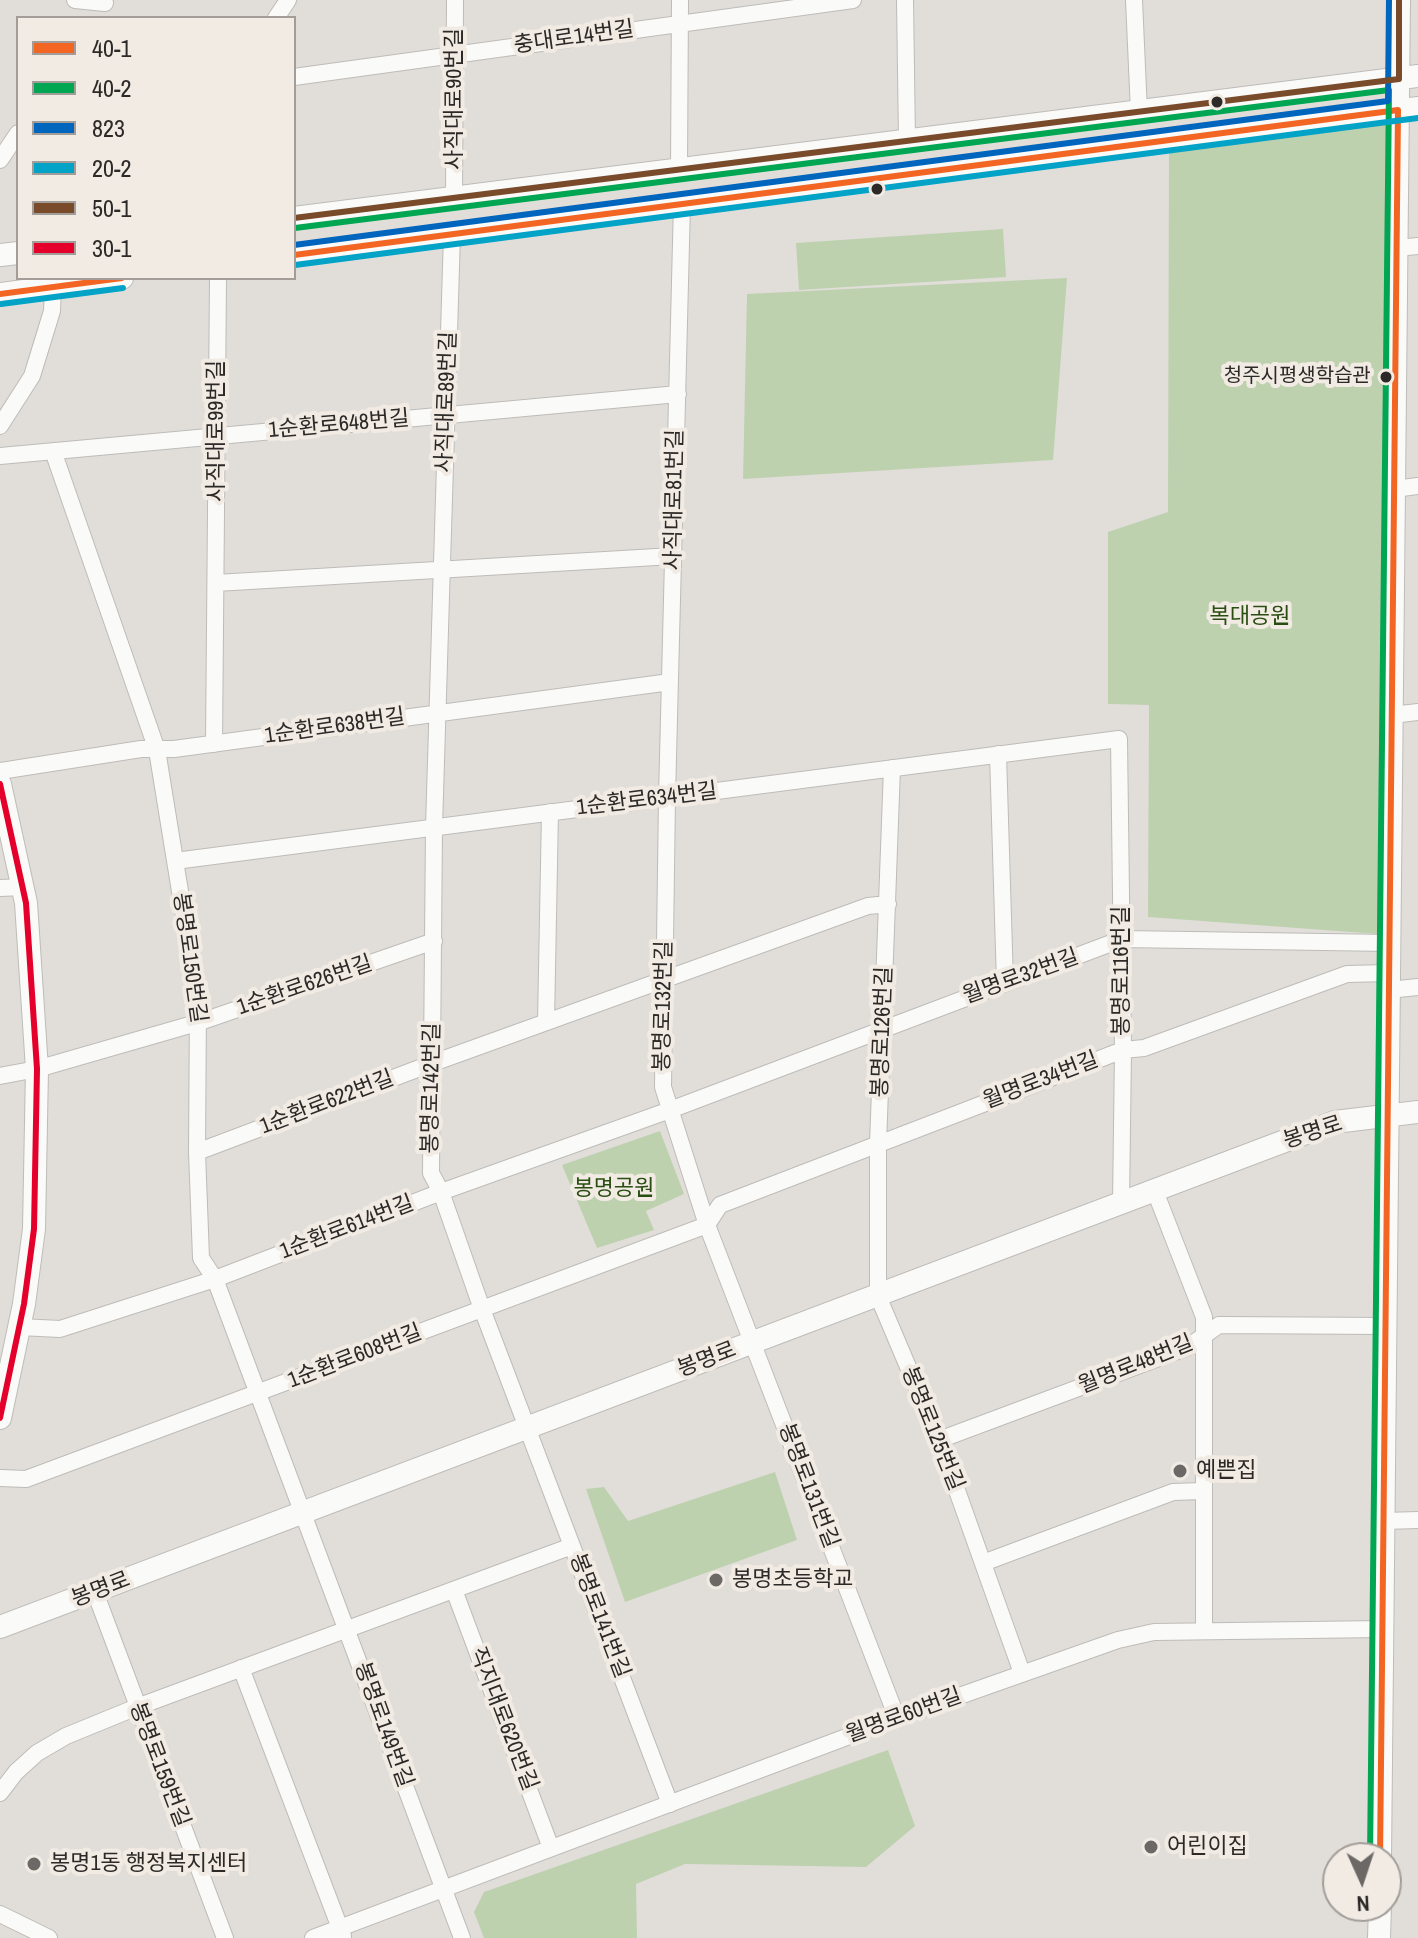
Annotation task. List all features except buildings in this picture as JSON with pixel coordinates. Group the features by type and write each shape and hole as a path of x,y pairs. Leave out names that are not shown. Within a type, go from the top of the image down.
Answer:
{"street":[{"path":"75,0 105,6"},
{"name":"사직대로90번길","path":"454,198 455,0"},
{"path":"679,170 680,0"},
{"name":"충대로14번길","path":"296,77 853,0"},
{"path":"905,0 907,141"},
{"path":"1134,0 1139,112"},
{"path":"1380,1842 1394,489 1407,247 1406,94 1399,0"},
{"path":"1409,0 1418,13"},
{"path":"296,218 1139,112 1406,94"},
{"path":"296,255 682,203 1406,94"},
{"path":"0,160 16,136"},
{"name":"사직대로81번길","path":"667,797 682,203"},
{"name":"사직대로89번길","path":"434,827 452,234"},
{"path":"0,294 107,280"},
{"name":"사직대로99번길","path":"214,744 218,280"},
{"path":"0,426 32,376 52,311 53,287"},
{"name":"1순환로648번길","path":"0,456 678,394"},
{"name":"봉명로150번길","path":"53,451 157,750 200,1022 197,1152 201,1258 215,1279 301,1513"},
{"path":"1394,489 1418,486"},
{"path":"216,583 673,556"},
{"name":"1순환로638번길","path":"0,771 141,749 214,744 670,682"},
{"path":"1392,715 1418,712"},
{"name":"1순환로634번길","path":"175,861 1119,739"},
{"name":"봉명로116번길","path":"1119,739 1123,1050 1121,1204"},
{"path":"998,754 1005,983"},
{"name":"봉명로126번길","path":"878,1296 878,1144 892,768"},
{"path":"0,784 23,887 37,1069 34,1229 20,1327 2,1403"},
{"name":"봉명로132번길","path":"667,797 663,1087 707,1225 753,1343"},
{"path":"546,1022 550,812"},
{"name":"봉명로142번길","path":"434,827 431,1173 441,1192 527,1428"},
{"path":"0,888 23,887"},
{"name":"1순환로622번길","path":"197,1152 868,906 888,904"},
{"name":"월명로32번길","path":"670,1110 1122,939 1390,943"},
{"name":"1순환로626번길","path":"0,1076 37,1069 200,1022 434,941"},
{"name":"월명로34번길","path":"707,1225 720,1205 1123,1050 1144,1048 1347,974 1418,987"},
{"name":"1순환로614번길","path":"20,1327 60,1329 215,1279 441,1192 670,1110"},
{"name":"봉명로","path":"5,1626 1335,1122 1418,1112"},
{"path":"1155,1191 1204,1317 1204,1630"},
{"name":"1순환로608번길","path":"0,1478 26,1479 707,1225"},
{"name":"봉명로125번길","path":"878,1296 939,1440 1022,1673"},
{"name":"월명로48번길","path":"939,1440 1188,1347 1219,1325 1386,1326"},
{"name":"봉명로131번길","path":"753,1343 897,1718"},
{"name":"봉명로141번길","path":"527,1428 670,1804"},
{"path":"983,1563 1173,1492 1202,1491"},
{"name":"봉명로149번길","path":"301,1513 348,1630 462,1938"},
{"path":"1384,1521 1418,1520"},
{"path":"0,1793 16,1772 37,1753 66,1736 572,1546"},
{"name":"직지대로620번길","path":"454,1590 551,1848"},
{"name":"봉명로159번길","path":"95,1592 225,1938"},
{"name":"월명로60번길","path":"313,1938 341,1933 443,1889 551,1848 897,1718 1118,1640 1154,1632 1383,1629"},
{"path":"241,1668 341,1933"},
{"path":"0,1914 49,1938"}],"green space":[{"name":"복대공원","path":"1391,123 1378,934 1148,917 1149,705 1108,704 1108,532 1168,512 1169,150"},
{"path":"1003,229 1006,277 799,290 796,243"},
{"path":"1067,278 1053,460 743,479 747,294"},
{"name":"봉명공원","path":"660,1131 684,1194 646,1211 654,1230 597,1248 562,1165"},
{"path":"775,1472 797,1540 625,1602 586,1489 604,1487 628,1521"},
{"path":"888,1750 915,1826 866,1867 685,1864 636,1884 637,1938 484,1938 474,1912 484,1892"}],"transit line":[{"name":"823","path":"296,245 1388,101 1389,0"},
{"name":"50-1","path":"296,218 1399,79 1399,0"},
{"name":"40-2","path":"296,228 1389,90 1370,1842"},
{"name":"40-1","path":"296,255 1398,110 1380,1842"},
{"name":"20-2","path":"296,265 1418,118"},
{"name":"40-1","path":"0,294 107,280"},
{"name":"20-2","path":"1,304 123,288"},
{"name":"30-1","path":"0,784 26,903 37,1069 34,1229 24,1304 0,1418"}],"place":[{"name":"청주시평생학습관","path":"1386,377"},
{"name":"예쁜집","path":"1180,1471"},
{"name":"봉명초등학교","path":"716,1580"},
{"name":"어린이집","path":"1151,1847"},
{"name":"봉명1동 행정복지센터","path":"34,1864"}]}
